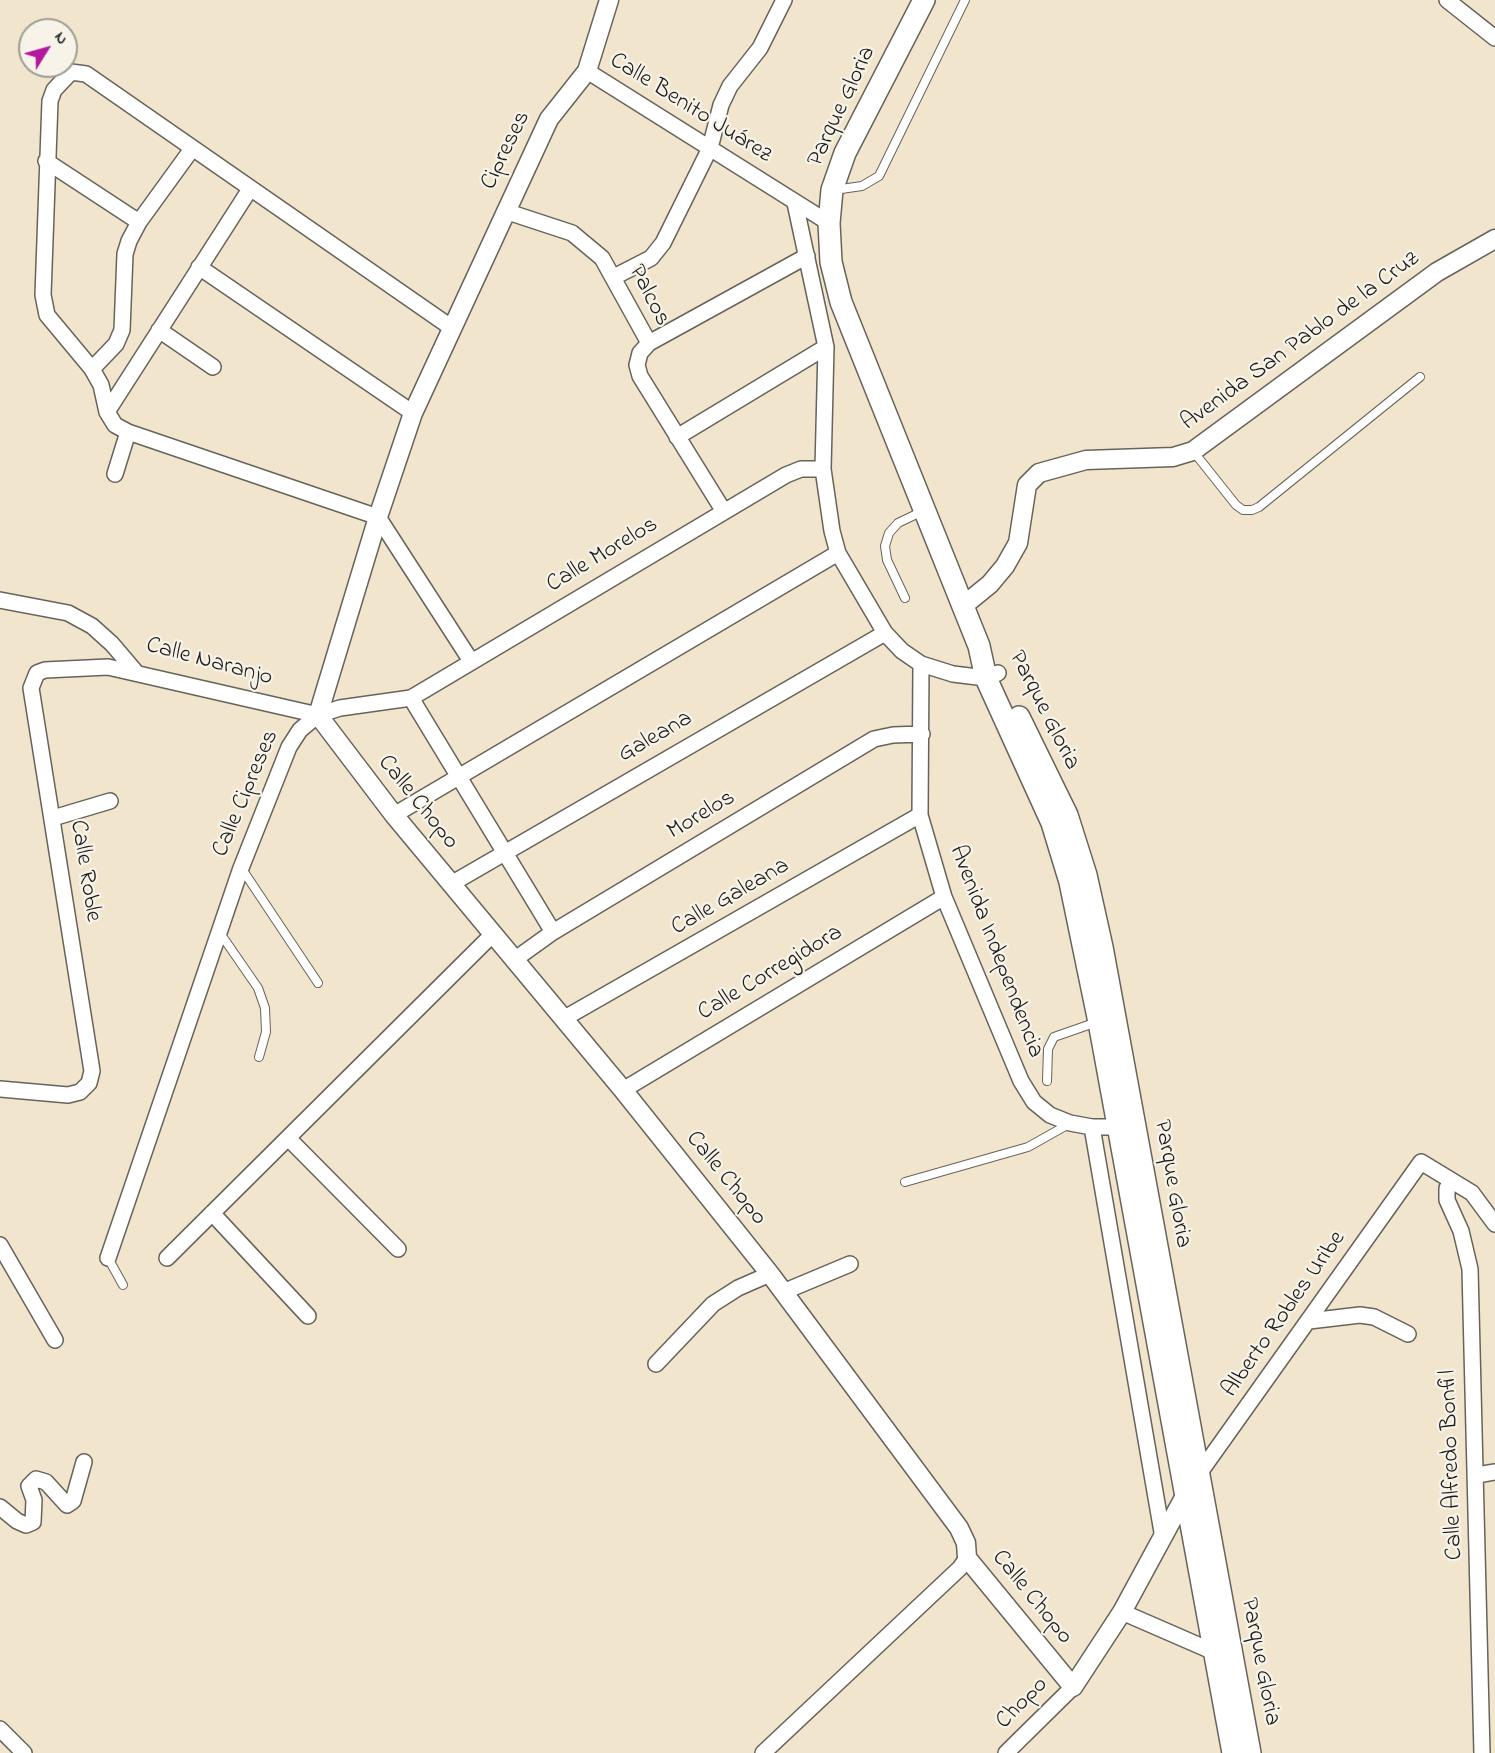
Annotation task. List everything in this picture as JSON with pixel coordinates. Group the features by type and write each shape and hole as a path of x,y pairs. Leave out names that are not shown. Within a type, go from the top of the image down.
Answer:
{"main road":[{"name":"Parque Gloria","path":"924,0 845,153 832,190 829,223 831,262 841,302 923,511 1052,823 1070,882 1099,1022 1126,1127 1198,1474 1250,1753"},
{"name":"Parque Gloria","path":"992,676 1067,815 1086,875 1102,947 1126,1127 1186,1494 1233,1753"}],"street":[{"name":"Cipreses","path":"452,328 549,119 587,71 609,0"},
{"path":"614,277 643,264 658,251 710,148 721,105 730,86 760,48 784,0"},
{"path":"1447,0 1495,38"},
{"path":"452,328 78,71 64,76 54,90 50,101 46,161 43,295 48,315 92,369 101,385 106,412 115,425 128,432 378,517 471,661"},
{"name":"Calle Benito Juárez","path":"587,71 829,223"},
{"path":"92,369 116,344 122,330 125,254 140,222 192,149"},
{"path":"46,161 140,222"},
{"path":"106,412 250,189"},
{"path":"795,203 826,346 823,469 832,531 838,553 885,633 902,651 921,664 953,674 992,676"},
{"name":"Palcos","path":"505,211 572,233 602,258 649,344 640,352 637,365 640,376 723,510"},
{"name":"Avenida San Pablo de la Cruz","path":"963,606 990,584 1005,566 1018,543 1027,485 1039,473 1086,460 1173,457 1193,452 1437,272 1495,239"},
{"path":"649,344 807,256"},
{"path":"199,267 413,413"},
{"name":"Calle Cipreses","path":"108,1258 241,868 289,747 300,730 318,715 378,517 413,413 452,328"},
{"path":"159,330 213,367"},
{"path":"677,437 826,346"},
{"path":"115,474 128,432"},
{"name":"Calle Morelos","path":"318,715 340,708 411,698 723,510 786,475 801,470 823,469"},
{"path":"394,816 459,775 838,553"},
{"name":"Calle Naranjo","path":"0,600 68,613 92,626 112,644 135,671 318,715"},
{"name":"Galeana","path":"452,884 885,633"},
{"name":"Avenida Independencia","path":"921,664 920,815 944,897 1021,1081 1034,1102 1050,1115 1070,1123 1092,1127 1126,1127"},
{"name":"Calle Roble","path":"0,1090 68,1095 80,1092 89,1083 92,1071 31,688 32,680 45,670 108,667 135,671"},
{"path":"411,698 553,932"},
{"name":"Calle Chopo","path":"318,715 394,816 623,1090 770,1274 959,1528 966,1543 967,1558 1072,1687"},
{"name":"Morelos","path":"514,960 553,932 874,739 893,735 922,734"},
{"path":"53,818 110,801"},
{"name":"Calle Galeana","path":"564,1019 920,815"},
{"name":"Calle Corregidora","path":"623,1090 944,897"},
{"path":"167,1258 493,934"},
{"path":"1092,1127 1163,1539"},
{"path":"288,1138 398,1249"},
{"name":"Alberto Robles Uribe","path":"1186,1494 1421,1162 1428,1164 1452,1182"},
{"path":"1452,1182 1463,1185 1472,1193 1495,1224"},
{"name":"Calle Alfredo Bonfil","path":"1452,1182 1447,1188 1447,1200 1461,1231 1470,1269 1476,1475 1479,1752"},
{"path":"212,1213 309,1316"},
{"path":"0,1245 55,1340"},
{"path":"783,1292 849,1264"},
{"path":"656,1364 714,1304 746,1284 770,1274"},
{"path":"1309,1321 1360,1315 1374,1317 1407,1334"},
{"path":"0,1507 17,1521 26,1524 33,1522 34,1500 29,1486 36,1479 46,1482 67,1505 73,1501 84,1462"},
{"path":"1476,1475 1495,1472"},
{"path":"1072,1687 1122,1612 1186,1494"},
{"path":"764,1753 960,1568 967,1558"},
{"path":"1122,1612 1214,1652"},
{"name":"Chopo","path":"1006,1753 1072,1687"},
{"path":"0,1729 24,1753"}],"lane":[{"path":"832,190 862,186 879,176 965,0"},
{"path":"1193,452 1236,505 1243,510 1252,510 1259,507 1420,377"},
{"path":"905,598 887,560 885,546 889,533 898,524 923,511"},
{"path":"241,868 318,983"},
{"path":"219,932 258,988 265,1008 266,1032 259,1057"},
{"path":"1047,1081 1048,1049 1054,1037 1099,1022"},
{"path":"905,1182 1028,1148 1070,1123"},
{"name":"Calle Cipreses","path":"108,1258 123,1285"}]}
